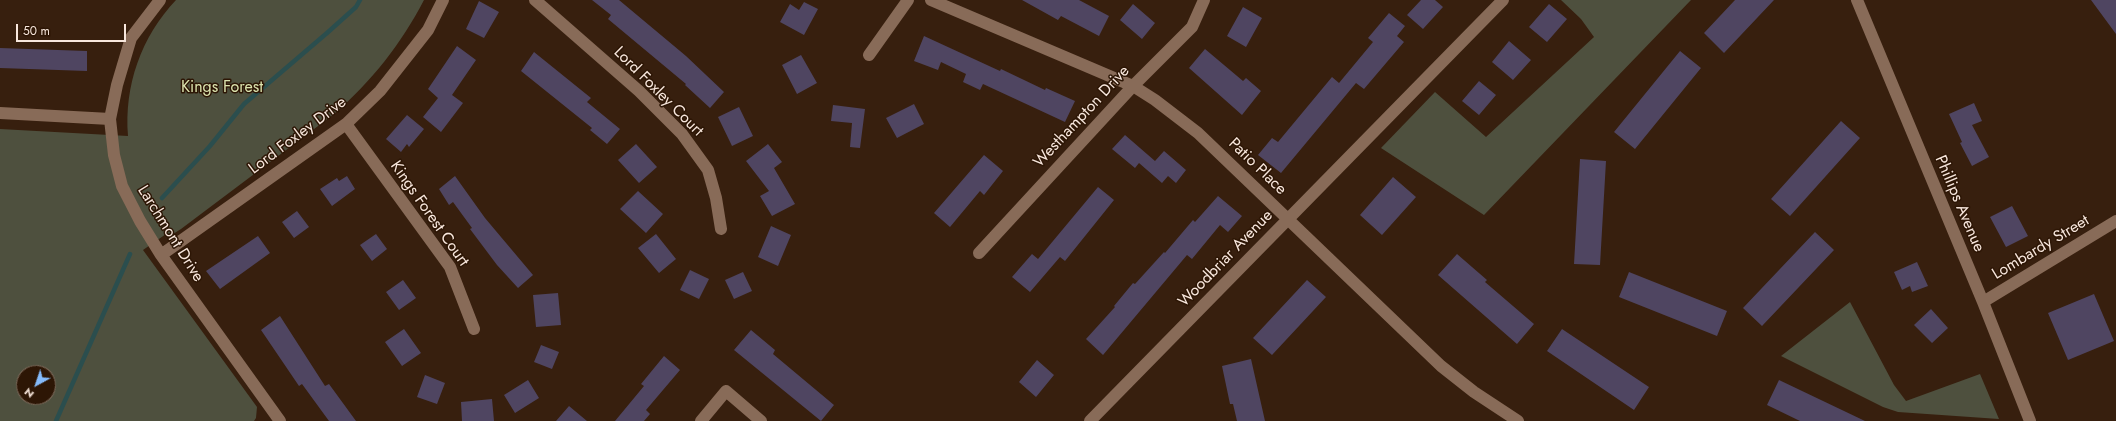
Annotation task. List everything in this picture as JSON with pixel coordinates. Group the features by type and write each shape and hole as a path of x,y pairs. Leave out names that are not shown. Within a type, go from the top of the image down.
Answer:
{"street":[{"name":"Larchmont Drive","path":"160,0 131,38 117,85 110,120 114,155 122,186 140,221 161,255 280,421"},
{"name":"Lord Foxley Drive","path":"161,255 346,124 380,91 428,30 443,0"},
{"name":"Lord Foxley Court","path":"535,0 639,91 682,134 708,170 716,198 722,229"},
{"path":"869,55 908,0"},
{"name":"Patio Place","path":"931,0 1133,86 1155,100 1198,133 1441,366 1487,401 1518,421"},
{"name":"Westhampton Drive","path":"979,253 1133,86 1192,26 1204,0"},
{"name":"Woodbriar Avenue","path":"1090,421 1503,0"},
{"name":"Phillips Avenue","path":"1857,0 1983,302 2030,421"},
{"path":"0,113 110,120"},
{"name":"Kings Forest Court","path":"346,124 450,267 474,329"},
{"name":"Lombardy Street","path":"1983,302 2116,221"},
{"path":"701,421 726,392 761,421"}],"green space":[{"name":"Kings Forest","path":"176,0 424,0 406,32 385,61 361,88 334,114 181,229 173,234 166,234 143,250 257,407 256,418 254,421 0,421 0,129 128,136 127,117 132,81 144,46 153,30"},
{"path":"1561,0 1691,0 1484,215 1381,148 1435,92 1486,137 1594,37 1581,19"},
{"path":"1850,302 1894,385 1906,401 1980,374 1999,419 1898,412 1883,407 1781,356"}],"building":[{"path":"592,0 619,0 686,56 724,92 710,108 685,85 686,84 608,19 611,15"},
{"path":"1022,0 1079,0 1109,16 1099,36 1061,16 1058,20"},
{"path":"1421,0 1435,0 1443,7 1423,29 1407,15"},
{"path":"1735,0 1774,0 1724,53 1704,33"},
{"path":"2091,0 2116,0 2116,34"},
{"path":"479,1 499,12 484,38 466,29"},
{"path":"804,2 818,9 804,35 780,22 790,4 799,10"},
{"path":"1133,4 1155,23 1142,39 1120,20"},
{"path":"1549,4 1567,19 1547,42 1529,27"},
{"path":"1243,7 1262,18 1246,47 1227,36"},
{"path":"1389,13 1405,26 1397,36 1404,42 1364,89 1356,83 1281,173 1258,155 1272,138 1278,142 1332,77 1339,83 1373,42 1368,38"},
{"path":"924,36 1000,71 1001,69 1045,90 1046,88 1075,101 1065,122 983,84 980,90 963,82 966,74 941,62 938,70 914,61"},
{"path":"1509,41 1531,60 1513,80 1492,62"},
{"path":"457,46 476,60 452,95 463,103 441,132 423,117 438,98 428,89"},
{"path":"0,48 87,51 87,71 0,68"},
{"path":"1205,49 1243,81 1246,78 1261,91 1242,115 1189,68"},
{"path":"1680,51 1701,68 1635,149 1614,132"},
{"path":"534,52 591,98 587,102 620,129 607,144 590,130 592,128 521,71"},
{"path":"801,55 817,83 797,94 782,65"},
{"path":"1479,81 1496,95 1479,115 1462,101"},
{"path":"1974,103 1982,121 1972,125 1989,157 1972,166 1960,143 1962,142 1949,114"},
{"path":"914,104 924,124 897,138 886,118"},
{"path":"833,105 865,109 860,148 850,147 852,123 831,121"},
{"path":"739,107 753,136 732,146 718,117"},
{"path":"407,115 424,129 409,147 407,144 401,152 386,139"},
{"path":"1841,121 1860,138 1790,216 1771,199"},
{"path":"1125,135 1155,161 1164,151 1186,170 1176,183 1168,176 1162,183 1139,163 1135,168 1112,149"},
{"path":"636,144 657,167 639,183 618,160"},
{"path":"768,144 782,162 774,168 795,204 772,216 760,196 769,191 746,161"},
{"path":"984,155 1003,171 984,195 980,191 950,227 934,213"},
{"path":"1580,159 1606,161 1600,265 1574,264"},
{"path":"347,176 355,189 332,206 320,189 337,178 339,181"},
{"path":"455,176 485,218 533,275 518,288 497,265 470,229 472,228 453,202 449,205 439,189"},
{"path":"1393,177 1416,197 1382,235 1360,215"},
{"path":"1098,187 1114,200 1065,261 1060,257 1030,292 1012,277 1032,254 1038,259"},
{"path":"638,191 663,214 646,233 620,209"},
{"path":"1218,196 1242,216 1228,232 1220,225 1192,259 1187,255 1103,355 1086,339 1115,307 1114,306 1133,283 1135,284 1164,252 1165,253 1193,220 1195,222"},
{"path":"2012,206 2028,236 2006,247 1990,217"},
{"path":"297,211 309,227 294,238 282,222"},
{"path":"771,226 791,235 778,266 758,257"},
{"path":"1815,232 1834,250 1762,326 1743,308"},
{"path":"376,234 387,249 372,261 360,245"},
{"path":"656,234 676,259 659,273 638,248"},
{"path":"258,236 270,253 220,289 206,271"},
{"path":"1457,254 1487,280 1485,282 1534,324 1517,344 1438,275"},
{"path":"1917,262 1928,286 1912,292 1910,286 1902,290 1894,272"},
{"path":"690,270 709,279 699,299 680,290"},
{"path":"743,272 752,291 734,299 725,280"},
{"path":"1629,272 1727,311 1717,336 1619,297"},
{"path":"403,280 416,298 399,310 386,292"},
{"path":"1307,280 1326,297 1272,355 1253,338"},
{"path":"558,293 561,325 536,327 533,295"},
{"path":"2094,294 2114,341 2068,360 2048,313"},
{"path":"1931,309 1948,328 1932,343 1914,325"},
{"path":"280,316 325,386 329,384 356,421 329,421 302,384 299,386 261,330"},
{"path":"404,329 421,353 402,366 385,342"},
{"path":"1562,329 1649,387 1634,410 1547,351"},
{"path":"751,330 775,350 773,354 834,405 821,421 734,350"},
{"path":"541,345 559,352 552,369 534,362"},
{"path":"664,356 680,370 646,410 650,414 644,421 615,421 644,386 641,384"},
{"path":"1251,359 1265,421 1237,421 1233,404 1230,404 1222,366"},
{"path":"1037,360 1054,375 1036,397 1019,382"},
{"path":"425,375 445,383 437,404 417,397"},
{"path":"528,380 539,398 515,413 504,395"},
{"path":"1779,380 1865,421 1800,421 1767,405"},
{"path":"492,399 494,421 462,421 461,402"},
{"path":"569,406 587,421 556,421"}],"waterway":[{"path":"162,198 210,146 244,104 327,33 356,7 360,0"},
{"path":"56,421 130,254"}]}
